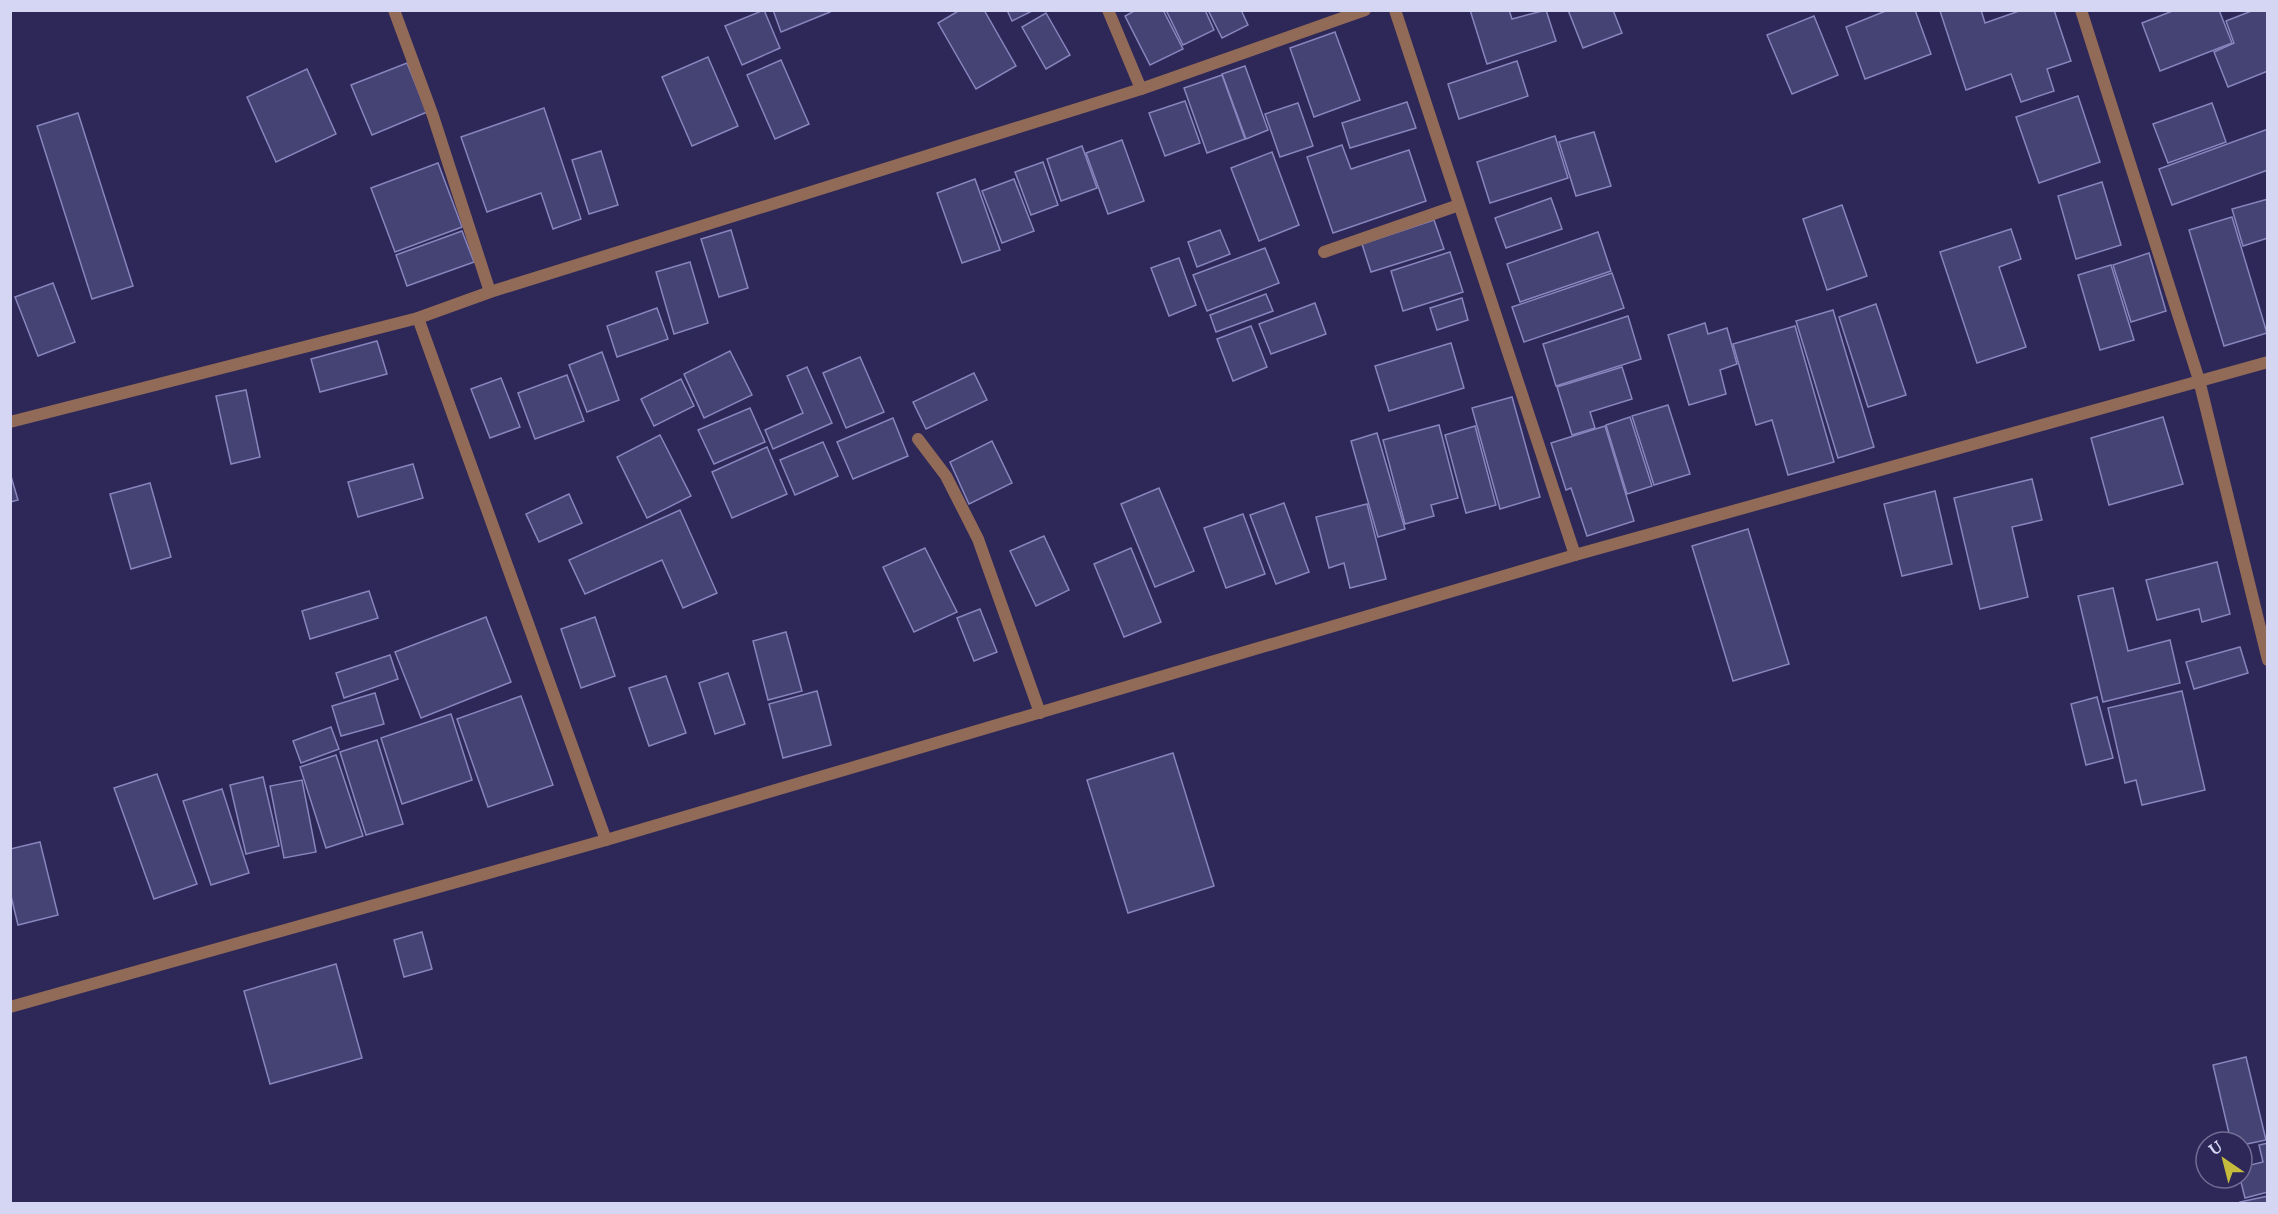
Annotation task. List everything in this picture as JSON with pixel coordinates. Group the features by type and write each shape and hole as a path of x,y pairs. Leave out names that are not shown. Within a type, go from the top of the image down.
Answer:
{"street":[{"path":"394,10 433,116 490,292"},
{"path":"1108,10 1141,89"},
{"path":"10,422 418,318 490,292 1141,89 1365,10"},
{"path":"1395,10 1575,555"},
{"path":"2081,10 2199,380 2268,660"},
{"path":"1324,252 1460,205"},
{"path":"418,318 606,840"},
{"path":"10,1007 606,840 1575,555 2268,362"},
{"path":"918,439 945,476 978,538 1040,713"}],"building":[{"path":"764,10 780,48 742,65 725,26"},
{"path":"773,10 829,10 830,12 781,32"},
{"path":"960,10 984,10 1016,66 976,89 938,23"},
{"path":"1007,10 1034,10 1012,21"},
{"path":"1136,10 1163,10 1183,49 1150,65 1125,16"},
{"path":"1166,10 1205,10 1214,30 1183,45"},
{"path":"1208,10 1241,10 1248,25 1222,38"},
{"path":"1470,10 1509,10 1512,19 1546,10 1556,41 1487,64"},
{"path":"1568,10 1613,10 1622,33 1583,48"},
{"path":"1888,10 1915,10 1931,54 1865,79 1846,27"},
{"path":"1981,10 1985,23 2022,10 2054,10 2071,61 2047,69 2054,91 2021,102 2011,74 1966,90 1940,11"},
{"path":"2175,10 2219,10 2232,43 2160,71 2142,23"},
{"path":"2254,10 2266,10 2268,14 2268,71 2228,87 2214,52 2234,43 2226,21"},
{"path":"1046,13 1070,55 1046,69 1022,27"},
{"path":"1814,16 1838,75 1792,94 1767,35"},
{"path":"1335,32 1360,100 1314,117 1290,48"},
{"path":"708,57 738,126 692,146 662,77"},
{"path":"781,60 809,124 775,139 747,75"},
{"path":"1517,61 1528,96 1459,119 1448,84"},
{"path":"407,63 427,112 372,135 351,85"},
{"path":"1245,66 1268,130 1246,139 1222,74"},
{"path":"307,69 336,134 276,162 247,97"},
{"path":"1222,75 1245,139 1207,153 1184,88"},
{"path":"2078,96 2100,162 2039,183 2016,117"},
{"path":"1185,101 1200,143 1165,156 1149,113"},
{"path":"1407,102 1416,128 1350,148 1342,123"},
{"path":"1298,103 1313,146 1280,157 1265,114"},
{"path":"2212,103 2226,142 2168,163 2153,124"},
{"path":"544,108 581,219 553,229 541,193 487,212 461,137"},
{"path":"78,113 133,286 92,299 37,126"},
{"path":"2268,129 2268,170 2172,205 2159,169"},
{"path":"1594,132 1611,186 1576,196 1559,142"},
{"path":"1555,136 1568,178 1490,203 1477,162"},
{"path":"1122,140 1144,201 1108,214 1086,153"},
{"path":"1342,145 1351,169 1409,150 1426,201 1333,233 1307,157"},
{"path":"1082,146 1097,188 1061,201 1047,159"},
{"path":"601,151 618,205 589,214 572,160"},
{"path":"1272,152 1299,225 1259,241 1231,168"},
{"path":"1043,162 1058,205 1031,215 1015,172"},
{"path":"438,163 462,227 395,252 371,188"},
{"path":"975,179 1000,250 962,263 937,193"},
{"path":"1014,179 1034,231 1002,243 982,191"},
{"path":"2102,182 2121,245 2076,259 2058,196"},
{"path":"1551,198 1562,229 1506,248 1495,218"},
{"path":"2268,199 2268,238 2243,246 2232,209"},
{"path":"1842,205 1867,276 1827,290 1803,219"},
{"path":"2232,217 2267,333 2224,346 2189,230"},
{"path":"1434,220 1444,249 1371,272 1362,244"},
{"path":"2011,229 2021,259 1999,267 2026,347 1977,363 1940,252"},
{"path":"731,230 748,288 719,297 701,239"},
{"path":"1220,230 1230,254 1197,267 1188,242"},
{"path":"462,231 474,262 407,286 396,255"},
{"path":"1598,232 1611,271 1520,302 1507,264"},
{"path":"1265,248 1279,283 1207,311 1193,275"},
{"path":"1450,252 1463,292 1403,311 1391,271"},
{"path":"2149,253 2166,311 2131,322 2113,265"},
{"path":"1179,258 1196,305 1169,316 1151,268"},
{"path":"690,262 708,323 674,334 656,272"},
{"path":"2111,265 2134,340 2100,350 2078,275"},
{"path":"1612,273 1624,308 1524,342 1512,307"},
{"path":"53,283 75,342 38,356 15,297"},
{"path":"1266,294 1273,311 1216,332 1210,315"},
{"path":"1462,298 1468,320 1437,330 1430,308"},
{"path":"1315,303 1326,334 1271,354 1259,324"},
{"path":"1876,304 1906,395 1868,407 1839,317"},
{"path":"657,308 668,339 617,357 607,326"},
{"path":"1833,310 1874,447 1838,458 1796,321"},
{"path":"1628,316 1641,359 1556,386 1543,344"},
{"path":"1705,323 1708,334 1727,328 1737,364 1720,370 1726,394 1689,405 1668,335"},
{"path":"1251,326 1267,367 1233,381 1217,339"},
{"path":"1795,326 1834,462 1788,475 1772,420 1756,425 1733,344"},
{"path":"377,341 387,374 320,392 311,359"},
{"path":"1451,343 1464,388 1389,411 1375,366"},
{"path":"730,351 752,395 704,418 684,374"},
{"path":"602,352 619,400 587,412 569,365"},
{"path":"860,357 884,412 846,428 823,373"},
{"path":"807,367 832,423 773,449 765,430 803,413 787,376"},
{"path":"1622,367 1632,399 1590,412 1595,428 1572,435 1557,387"},
{"path":"974,373 987,400 926,429 913,402"},
{"path":"567,375 584,421 535,439 518,393"},
{"path":"501,378 520,427 490,438 471,389"},
{"path":"681,379 694,406 654,426 641,399"},
{"path":"246,390 260,457 231,464 216,396"},
{"path":"1512,397 1540,497 1500,509 1472,408"},
{"path":"1668,405 1690,474 1654,485 1632,416"},
{"path":"750,408 765,442 714,464 698,430"},
{"path":"1630,417 1652,486 1627,494 1606,425"},
{"path":"2163,417 2183,484 2109,505 2091,438"},
{"path":"893,418 908,456 853,479 837,442"},
{"path":"1439,425 1458,498 1431,505 1434,516 1405,524 1383,440"},
{"path":"1475,426 1496,505 1466,513 1445,435"},
{"path":"1605,426 1634,521 1587,536 1571,488 1566,490 1551,443"},
{"path":"1377,433 1405,529 1378,537 1351,441"},
{"path":"660,435 691,496 647,518 617,457"},
{"path":"992,441 1012,483 969,504 950,462"},
{"path":"823,442 838,476 795,495 780,460"},
{"path":"767,447 787,494 732,518 712,472"},
{"path":"413,464 423,498 358,517 348,482"},
{"path":"10,473 18,500 10,502"},
{"path":"2032,479 2042,520 2012,527 2028,597 1980,609 1954,498"},
{"path":"150,483 171,557 131,569 110,494"},
{"path":"1159,488 1194,571 1155,587 1121,504"},
{"path":"1935,491 1952,564 1902,576 1884,504"},
{"path":"569,494 582,523 539,542 526,514"},
{"path":"1284,503 1309,572 1276,584 1250,515"},
{"path":"1367,504 1386,579 1350,588 1344,563 1329,568 1316,517"},
{"path":"680,510 717,593 683,608 662,560 585,594 569,560"},
{"path":"1243,514 1265,574 1226,588 1204,528"},
{"path":"1748,529 1789,664 1733,681 1692,546"},
{"path":"1044,536 1069,590 1036,606 1010,551"},
{"path":"925,548 957,612 914,632 883,567"},
{"path":"1131,548 1161,622 1124,637 1094,564"},
{"path":"2217,562 2230,614 2202,622 2199,609 2157,620 2146,580"},
{"path":"2113,588 2128,651 2170,640 2180,683 2103,702 2078,596"},
{"path":"369,591 378,618 310,639 302,611"},
{"path":"980,609 997,652 974,661 957,618"},
{"path":"486,617 511,682 421,718 395,652"},
{"path":"595,617 615,676 581,688 561,629"},
{"path":"786,632 802,691 768,700 753,641"},
{"path":"2240,647 2248,673 2194,689 2186,662"},
{"path":"390,655 398,679 344,698 336,673"},
{"path":"728,673 745,724 715,734 699,683"},
{"path":"666,676 686,733 649,746 629,688"},
{"path":"817,691 831,745 783,758 769,704"},
{"path":"2182,691 2205,790 2142,805 2136,780 2125,783 2108,708"},
{"path":"375,693 384,724 341,736 332,706"},
{"path":"521,696 553,785 488,807 457,719"},
{"path":"2097,697 2113,758 2086,765 2071,704"},
{"path":"451,714 472,780 402,804 381,738"},
{"path":"331,727 339,749 301,763 293,741"},
{"path":"377,740 403,824 366,835 340,752"},
{"path":"1173,753 1214,886 1128,913 1087,780"},
{"path":"336,755 363,836 326,848 300,767"},
{"path":"157,774 197,884 154,899 114,788"},
{"path":"263,777 279,846 246,854 230,785"},
{"path":"302,780 316,852 284,858 270,786"},
{"path":"222,789 249,873 211,885 183,801"},
{"path":"40,842 58,915 18,925 10,892 10,849"},
{"path":"422,932 432,969 404,977 394,940"},
{"path":"336,964 362,1058 270,1084 244,991"},
{"path":"2246,1057 2266,1140 2254,1142 2254,1130 2228,1130 2213,1065"},
{"path":"2268,1143 2268,1192 2245,1198 2243,1190 2254,1190 2254,1164 2263,1162 2259,1145"},
{"path":"2268,1196 2268,1204 2241,1204 2240,1202"}]}
